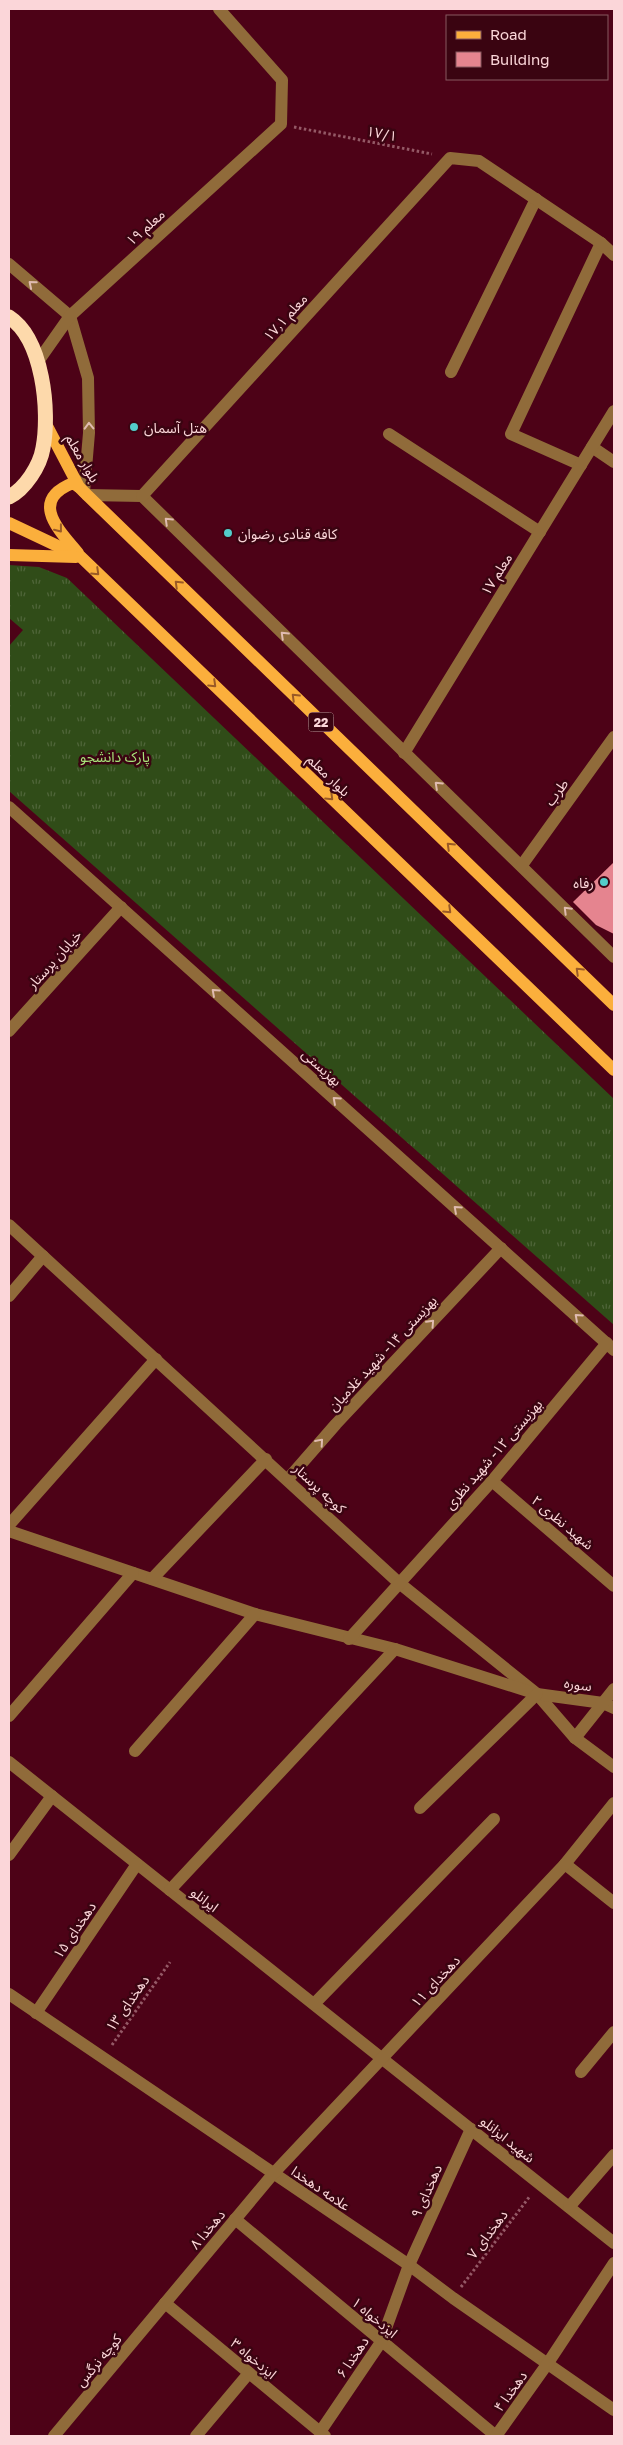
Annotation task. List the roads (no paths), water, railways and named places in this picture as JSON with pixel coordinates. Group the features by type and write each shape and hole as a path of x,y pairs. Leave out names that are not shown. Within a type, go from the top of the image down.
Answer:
{"highway":[{"path":"9,317 29,338 38,360 46,424 43,450 32,475 9,497"}],"main road":[{"name":"بلوار معلم","path":"46,424 83,491 614,1005"},
{"path":"81,557 50,518 52,500 57,492 72,484 83,491"},
{"name":"بلوار معلم","path":"9,523 81,557 614,1070"},
{"path":"9,555 81,557"}],"street":[{"name":"معلم ۱۹","path":"38,360 70,316 281,124 282,80 219,9"},
{"name":"معلم ۱۷٫۱","path":"142,496 450,158 479,161 536,199"},
{"path":"451,372 536,199 601,243 614,255"},
{"path":"581,465 510,434 601,243"},
{"path":"9,264 70,316 88,378 89,433 83,491 142,496 404,753 522,864 614,957"},
{"name":"معلم ۱۷","path":"404,753 614,411"},
{"path":"389,434 540,532"},
{"path":"592,447 614,462"},
{"name":"طرب","path":"522,864 614,737"},
{"name":"بهزیستی","path":"9,807 611,1347"},
{"name":"خیابان پرستار","path":"9,1031 121,908"},
{"name":"کوچه پرستار","path":"9,1225 266,1458 398,1582 537,1694 575,1738 614,1767"},
{"name":"بهزیستی ۱۴- شهید غلامیان","path":"288,1479 336,1424 501,1248"},
{"path":"9,1296 43,1256"},
{"name":"بهزیستی ۱۲- شهید نظری","path":"349,1639 398,1582 492,1481 611,1347"},
{"path":"9,1525 156,1358"},
{"path":"152,1579 266,1458"},
{"name":"شهید نظری ۲","path":"492,1481 614,1586"},
{"name":"سوره","path":"9,1531 255,1614 394,1649 537,1694 609,1706"},
{"path":"9,1716 133,1573"},
{"path":"135,1751 255,1614"},
{"path":"170,1890 394,1649"},
{"path":"575,1738 609,1706 614,1689"},
{"path":"420,1808 537,1694"},
{"name":"ایرانلو","path":"9,1762 383,2059"},
{"path":"9,1855 52,1796"},
{"name":"دهخدای ۱۱","path":"273,2174 565,1864 614,1803"},
{"path":"314,2004 494,1819"},
{"name":"دهخدای ۱۵","path":"36,2012 137,1864"},
{"path":"565,1864 614,1903"},
{"name":"علامه دهخدا","path":"9,1994 409,2265 453,2298 614,2410"},
{"path":"581,2072 614,2032"},
{"name":"شهید ایزانلو","path":"383,2059 614,2243"},
{"name":"دهخدای ۹","path":"409,2265 471,2129"},
{"path":"569,2207 614,2155"},
{"name":"دهخدا ۸","path":"165,2303 273,2174"},
{"name":"ایزدخواه ۱","path":"235,2219 496,2436"},
{"name":"دهخدا ۴","path":"496,2436 548,2363 614,2263"},
{"name":"دهخدا ۶","path":"322,2434 381,2342 409,2265"},
{"name":"ایزدخواه ۳","path":"165,2303 322,2434"},
{"name":"کوچه نرگس","path":"61,2434 165,2303"},
{"path":"196,2436 248,2373"}],"place":[{"name":"هتل آسمان","path":"134,427"},
{"name":"کافه قنادی رضوان","path":"228,533"},
{"name":"رفاه","path":"604,882"}],"park label":[{"name":"پارک دانشجو","path":"115,756"}]}
